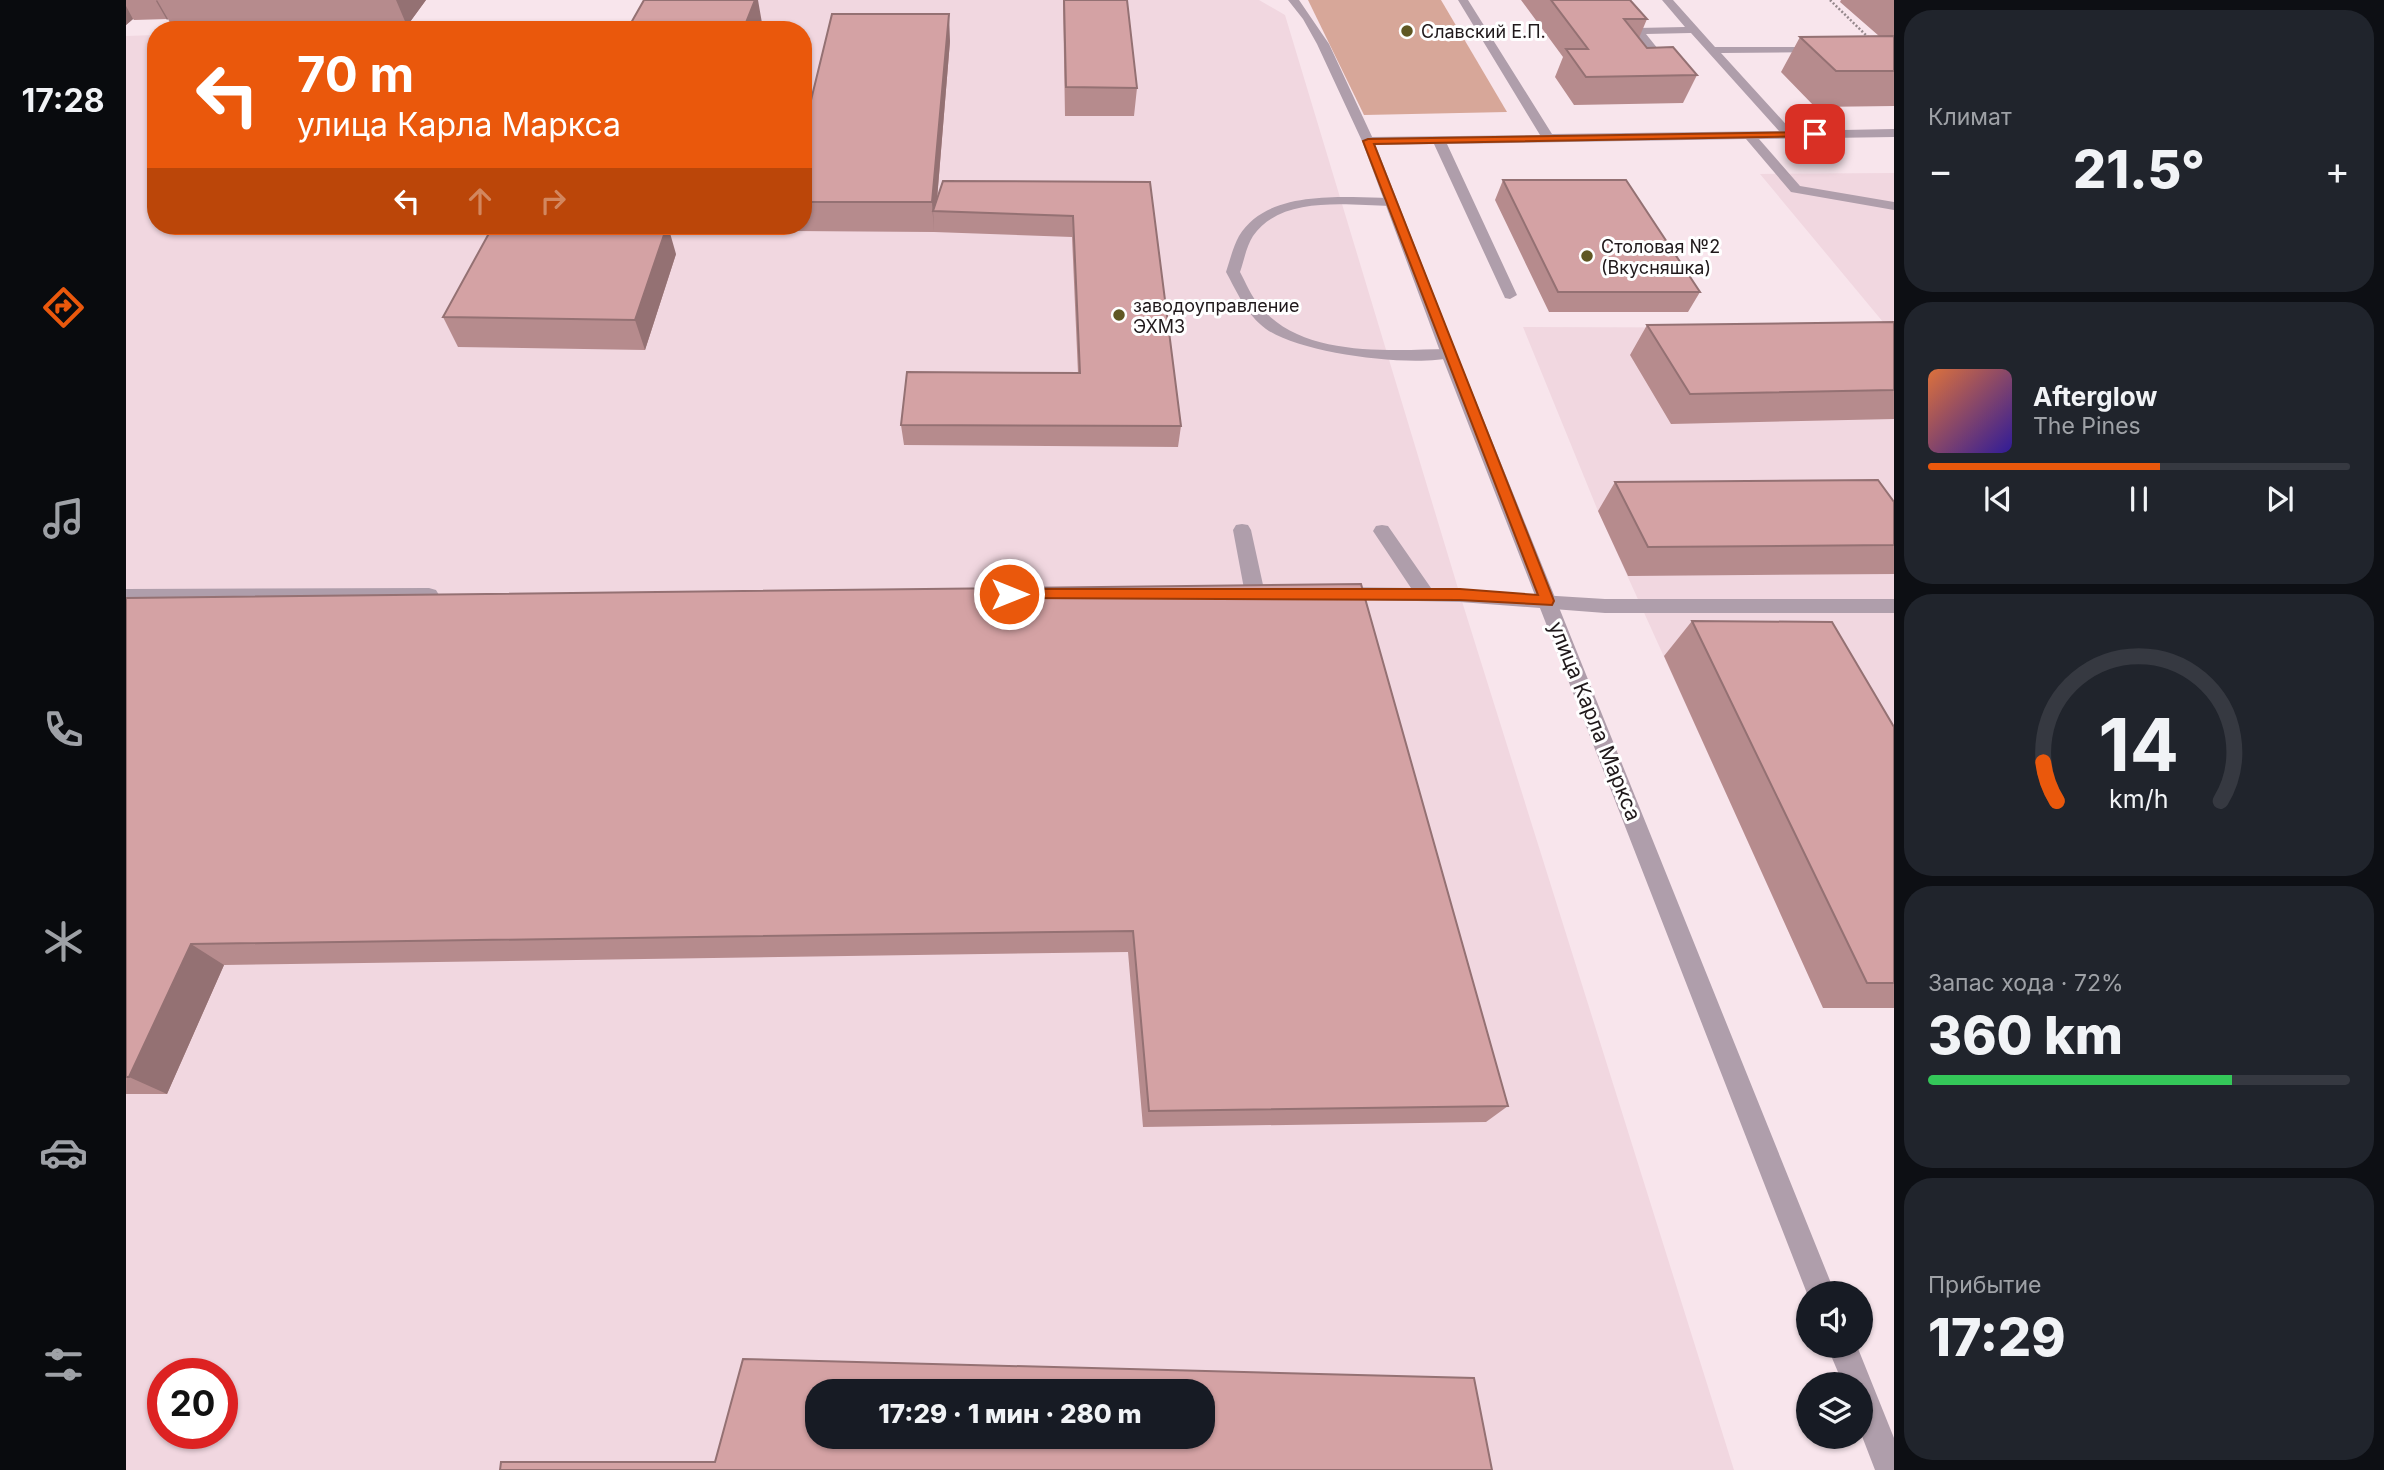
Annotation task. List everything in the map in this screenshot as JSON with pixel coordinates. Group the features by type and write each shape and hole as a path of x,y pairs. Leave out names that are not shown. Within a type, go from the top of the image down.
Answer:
{"street":[{"name":"улица Карла Маркса","path":"1293,0 1308,18 1323,44 1368,141 1449,354 1816,1281"},
{"path":"1463,0 1549,139"},
{"path":"1667,0 1789,135"},
{"path":"1628,21 1669,70"},
{"path":"1637,31 1694,30"},
{"path":"1712,50 1880,49"},
{"path":"1368,141 1894,133"},
{"path":"1749,135 1796,189 1894,206"},
{"path":"1439,140 1510,295"},
{"path":"1390,202 1292,205 1269,213 1248,233 1233,272 1255,311 1292,338 1346,351 1449,354"},
{"path":"1242,530 1254,594"},
{"path":"1382,531 1426,594"},
{"path":"1321,594 1426,594 1605,606 1894,607"},
{"path":"126,596 444,595"},
{"path":"1873,1424 1891,1470"}],"path":[{"path":"1830,0 1880,49"}],"shaded area":[{"path":"648,0 1259,0 1285,15 1460,595 1734,1470 126,1470 126,36 147,35 147,235 812,235 812,21 635,21"},
{"path":"1308,0 1441,0 1507,112 1364,115"},
{"path":"1894,173 1894,1008 1823,1008 1598,511 1523,327 1888,328 1760,174"}],"building":[{"path":"644,0 755,0 747,21 632,21"},
{"path":"1064,0 1127,0 1137,88 1066,87"},
{"path":"1551,0 1630,0 1647,19 1624,19 1647,48 1673,47 1697,75 1586,77 1566,49 1588,49"},
{"path":"832,14 949,14 932,202 812,202 812,96"},
{"path":"1894,36 1894,71 1836,71 1800,37"},
{"name":"Столовая №2 (Вкусняшка)","path":"1503,180 1626,180 1700,292 1558,292"},
{"name":"заводоуправление ЭХМЗ","path":"943,181 1150,182 1181,426 901,425 907,372 1080,373 1073,216 933,211"},
{"path":"488,235 664,235 635,320 443,317"},
{"path":"1894,322 1894,390 1690,394 1647,325"},
{"path":"1878,480 1894,502 1894,545 1648,547 1615,482"},
{"path":"1361,584 1508,1106 1149,1111 1133,931 191,944 129,1077 126,1077 126,598"},
{"path":"1692,621 1832,622 1894,727 1894,983 1867,983"},
{"path":"743,1359 1474,1378 1492,1470 500,1470 501,1462 715,1462"}],"place":[{"name":"Славский Е.П.","path":"1407,31"},
{"name":"Столовая №2 (Вкусняшка)","path":"1587,256"},
{"name":"заводоуправление ЭХМЗ","path":"1119,315"}],"route":[{"path":"1009,594 1460,595 1547,601 1368,141 1815,134"}]}
